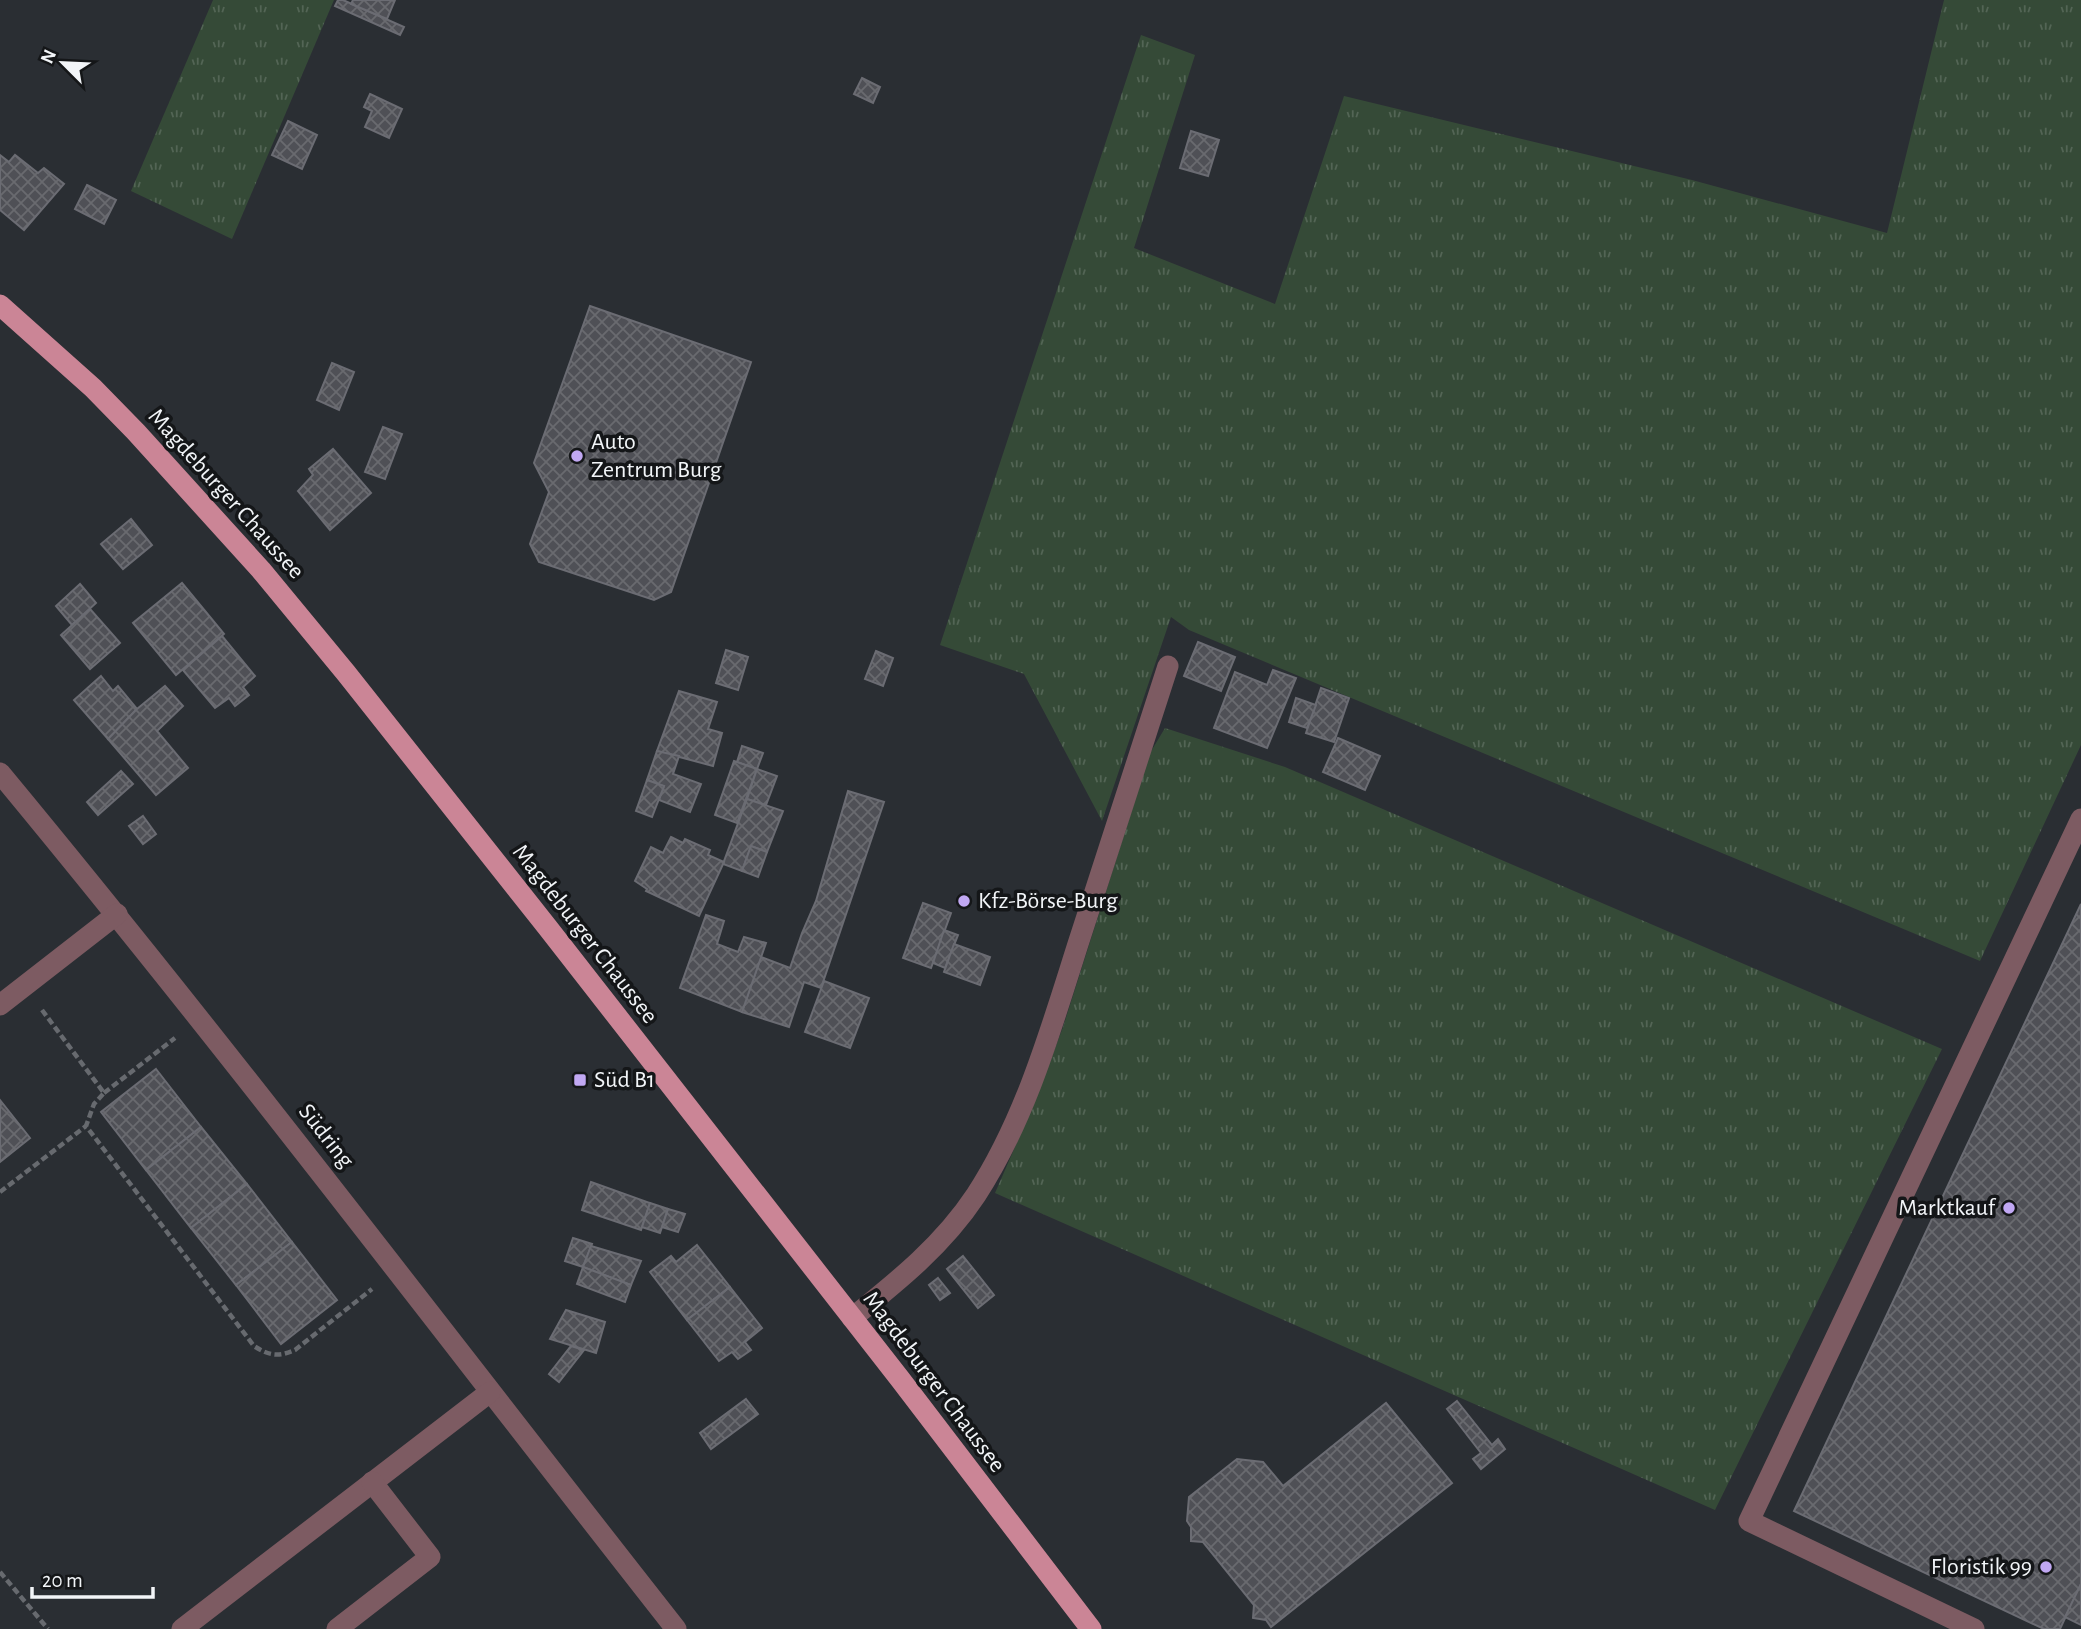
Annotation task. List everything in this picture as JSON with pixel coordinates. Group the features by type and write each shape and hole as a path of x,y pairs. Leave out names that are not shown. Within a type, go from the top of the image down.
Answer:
{"main road":[{"name":"Magdeburger Chaussee","path":"0,305 110,406 261,570 346,673 852,1318 1091,1629"}],"street":[{"path":"852,1318 916,1266 951,1228 976,1194 999,1154 1024,1100 1057,1008 1168,666"},
{"name":"Südring","path":"0,773 200,1019 676,1629"},
{"path":"1974,1629 1749,1521 2081,819"},
{"path":"0,1005 117,914"},
{"path":"182,1629 490,1392"},
{"path":"337,1629 430,1557 372,1482"}],"path":[{"path":"25,988 104,1093"},
{"path":"0,1192 86,1126 94,1104 104,1093 200,1019"},
{"path":"86,1126 254,1346 266,1354 283,1355 295,1350 397,1269"},
{"path":"0,1572 48,1629"}],"green space":[{"path":"213,0 334,0 232,239 131,191"},
{"path":"1944,0 2081,0 2081,745 1980,961 1189,630 1171,617 1102,821 1024,674 940,645 1141,35 1195,55 1134,248 1275,304 1344,96 1692,180 1887,233"},
{"path":"1165,728 1285,767 1942,1049 1715,1510 995,1193 1035,1101 1063,1027 1150,753"}],"building":[{"path":"338,0 404,27 400,35 335,6"},
{"path":"353,0 395,0 387,19 351,4"},
{"path":"862,78 880,87 873,103 854,94"},
{"path":"370,94 402,109 389,138 365,127 372,111 364,107"},
{"path":"288,121 317,135 302,169 272,155"},
{"path":"1191,131 1219,140 1208,176 1180,168"},
{"path":"0,155 9,162 15,155 38,173 44,168 64,184 24,230 0,210"},
{"path":"87,185 116,200 104,224 75,209"},
{"path":"590,306 751,362 671,592 654,600 539,562 530,544 549,492 534,463"},
{"path":"332,363 354,372 339,410 317,400"},
{"path":"383,427 402,434 385,479 365,472"},
{"path":"333,449 371,493 330,530 298,491 313,475 309,469"},
{"path":"131,519 152,545 123,569 101,544"},
{"path":"182,583 224,634 176,675 133,623"},
{"path":"80,584 96,603 72,625 56,606"},
{"path":"90,609 120,643 90,669 61,635"},
{"path":"222,636 255,676 243,687 249,695 235,706 229,698 215,708 183,670"},
{"path":"1198,642 1235,657 1221,691 1184,676"},
{"path":"726,650 748,657 738,690 716,683"},
{"path":"876,651 893,658 883,686 865,679"},
{"path":"1273,670 1296,678 1267,748 1214,728 1235,672 1267,685"},
{"path":"101,676 113,691 118,686 137,709 108,739 74,700"},
{"path":"165,686 183,706 157,731 188,768 156,795 108,739 137,709"},
{"path":"1321,688 1349,698 1334,742 1306,733"},
{"path":"679,691 717,702 708,729 722,733 713,766 657,751"},
{"path":"1296,698 1316,705 1307,728 1289,722"},
{"path":"1338,738 1380,756 1365,790 1323,772"},
{"path":"742,746 763,753 757,769 737,762"},
{"path":"657,751 679,756 673,774 701,784 690,812 659,800 664,786 647,780"},
{"path":"734,761 757,769 737,823 715,815"},
{"path":"757,769 777,776 766,805 747,799"},
{"path":"121,771 133,784 98,815 87,802"},
{"path":"647,780 664,786 652,817 636,811"},
{"path":"848,791 884,802 821,988 804,982 789,1027 742,1012 761,957 790,968 816,901"},
{"path":"747,799 783,811 767,852 751,846 742,871 723,864"},
{"path":"143,816 156,834 143,844 129,826"},
{"path":"671,837 683,843 685,839 710,850 708,855 724,862 699,916 646,891 647,889 635,881 651,847 663,853"},
{"path":"751,846 767,852 758,877 742,871"},
{"path":"923,903 951,913 931,968 903,958"},
{"name":"Marktkauf","path":"2081,904 2081,1584 2060,1629 2044,1629 1794,1511"},
{"path":"706,915 724,921 717,944 738,952 744,937 766,943 742,1012 680,988"},
{"path":"944,930 958,935 945,968 933,963"},
{"path":"954,944 990,957 980,985 944,972"},
{"path":"824,981 869,998 850,1048 805,1032"},
{"path":"156,1069 201,1127 146,1170 101,1112"},
{"path":"0,1100 30,1138 0,1162"},
{"path":"201,1127 247,1184 191,1228 146,1170"},
{"path":"591,1182 650,1203 641,1230 582,1210"},
{"path":"247,1184 292,1242 236,1285 191,1228"},
{"path":"650,1203 668,1209 660,1233 642,1227"},
{"path":"668,1209 685,1214 678,1232 662,1227"},
{"path":"573,1238 592,1244 583,1267 565,1261"},
{"path":"292,1242 337,1300 281,1344 236,1285"},
{"path":"697,1245 730,1287 687,1320 650,1272 671,1256 676,1262"},
{"path":"591,1246 641,1261 631,1285 583,1267"},
{"path":"963,1256 994,1295 978,1308 947,1269"},
{"path":"583,1267 631,1285 625,1302 577,1284"},
{"path":"938,1278 950,1293 940,1300 929,1285"},
{"path":"730,1287 762,1328 745,1342 751,1350 738,1359 732,1352 719,1361 687,1320"},
{"path":"566,1310 605,1322 596,1353 550,1339"},
{"path":"571,1346 584,1350 559,1382 549,1374"},
{"path":"746,1399 758,1414 711,1449 700,1433"},
{"path":"1457,1401 1492,1445 1498,1439 1505,1449 1481,1469 1473,1459 1481,1453 1447,1409"},
{"path":"1386,1403 1452,1483 1271,1627 1266,1620 1253,1618 1254,1605 1203,1542 1191,1541 1191,1527 1187,1521 1189,1497 1237,1459 1263,1462 1283,1486"},
{"path":"2081,1584 2081,1625 2065,1617"}],"place":[{"name":"Auto Zentrum Burg","path":"577,456"},
{"name":"Kfz-Börse-Burg","path":"964,901"},
{"name":"Süd B1","path":"580,1080"},
{"name":"Marktkauf","path":"2009,1208"},
{"name":"Floristik 99","path":"2046,1567"}]}
